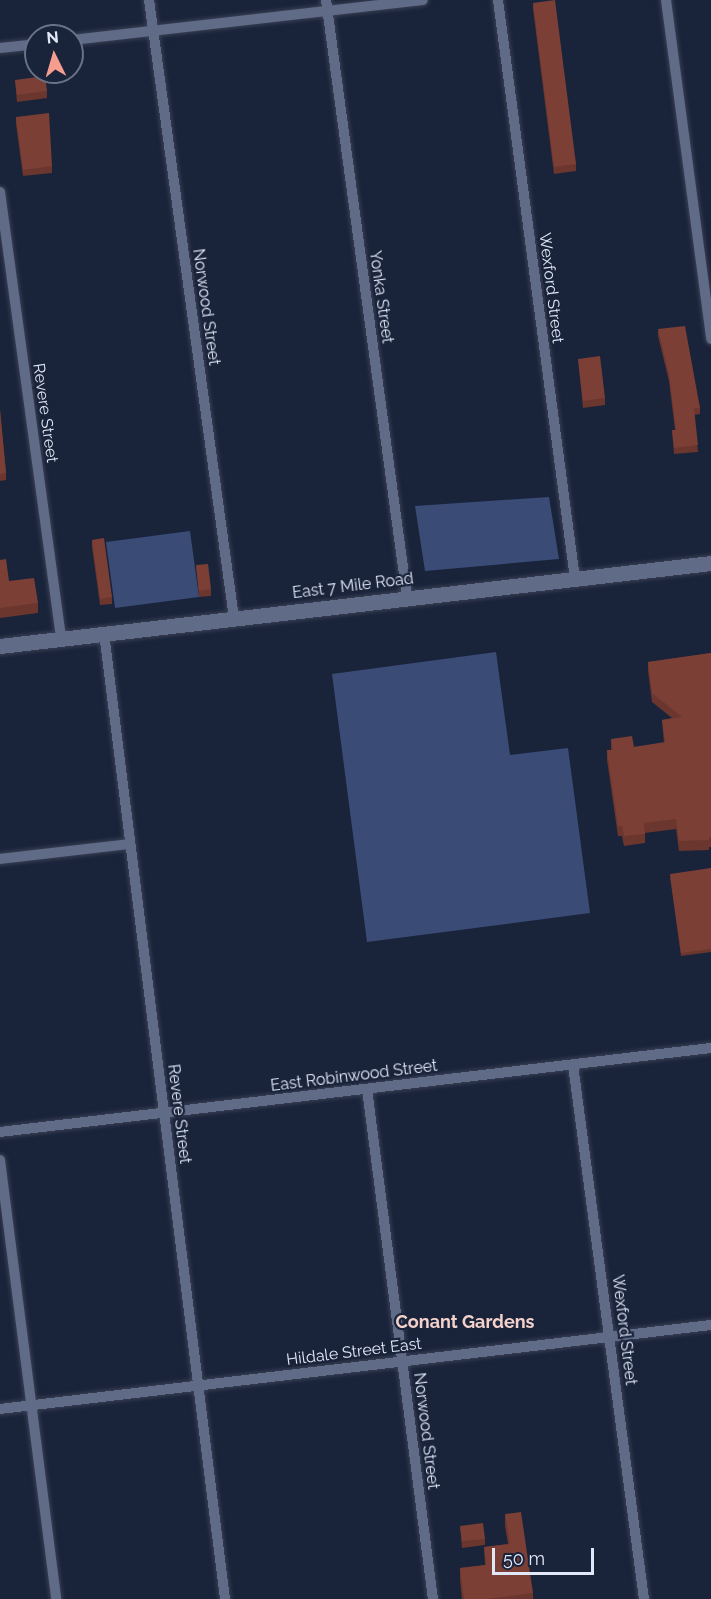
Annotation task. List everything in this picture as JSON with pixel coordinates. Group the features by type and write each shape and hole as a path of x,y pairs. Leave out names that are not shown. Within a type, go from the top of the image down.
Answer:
{"street":[{"name":"Norwood Street","path":"149,0 234,618"},
{"path":"84,39 153,31 327,5 423,0"},
{"name":"Wexford Street","path":"498,0 575,579"},
{"path":"666,0 711,339"},
{"name":"Yonka Street","path":"327,5 406,597"},
{"path":"0,48 24,45"},
{"name":"Revere Street","path":"0,192 61,638"},
{"name":"East 7 Mile Road","path":"0,646 711,563"},
{"name":"Revere Street","path":"104,633 225,1599"},
{"path":"0,860 130,844"},
{"name":"East Robinwood Street","path":"0,1132 711,1048"},
{"name":"Wexford Street","path":"573,1065 644,1599"},
{"name":"Norwood Street","path":"367,1089 432,1599"},
{"path":"0,1160 56,1599"},
{"name":"Hildale Street East","path":"0,1409 711,1325"}],"shaded area":[{"path":"549,497 559,559 425,571 415,506"},
{"path":"190,531 199,597 115,608 106,542"},
{"path":"496,652 510,755 568,748 590,913 367,942 332,674"}],"building":[{"path":"555,0 576,164 554,167 533,3"},
{"path":"24,79 24,84 46,84 47,91 17,95 15,80"},
{"path":"49,113 52,166 23,170 16,117"},
{"path":"685,326 700,408 694,408 698,445 674,448 672,430 676,430 669,374 658,329"},
{"path":"600,356 605,398 583,401 578,359"},
{"path":"0,410 6,473 0,474"},
{"path":"104,538 112,597 100,599 92,540"},
{"path":"6,559 9,581 34,578 38,603 0,608 0,560"},
{"path":"208,564 211,589 199,591 196,565"},
{"path":"711,653 711,837 709,840 679,841 676,819 644,823 645,834 624,836 622,826 618,826 607,750 613,750 611,739 632,736 634,747 665,742 662,720 682,717 652,693 648,662"},
{"path":"711,868 711,949 681,953 670,874"},
{"path":"521,1512 533,1593 486,1599 464,1599 460,1568 486,1565 484,1547 510,1544 505,1514"},
{"path":"483,1523 485,1539 462,1541 460,1526"}],"district":[{"name":"Conant Gardens","path":"465,1322"}]}
